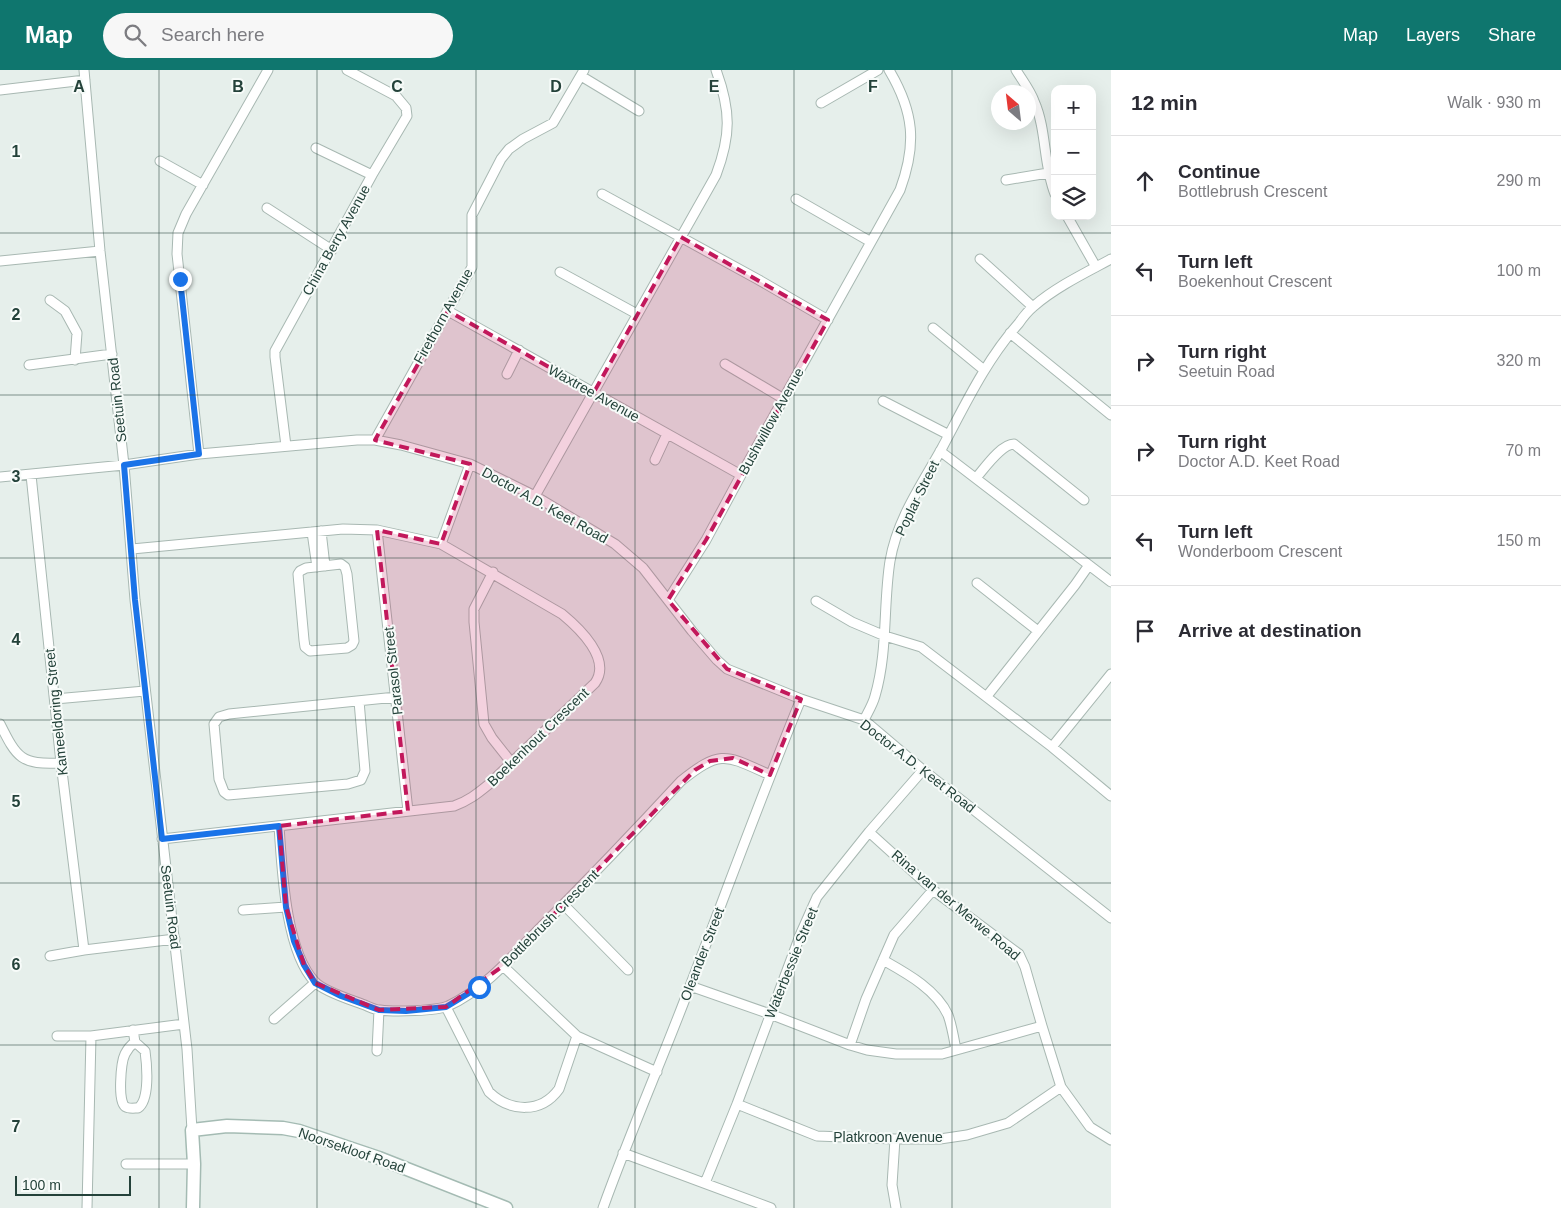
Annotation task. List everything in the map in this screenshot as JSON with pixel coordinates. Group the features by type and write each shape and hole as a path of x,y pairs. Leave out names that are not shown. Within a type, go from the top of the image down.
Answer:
{"street":[{"path":"199,454 177,243 182,222 268,70"},
{"name":"China Berry Avenue","path":"286,446 275,351 372,175 404,122 406,111 404,104 396,96 347,70"},
{"path":"363,79 368,70"},
{"path":"535,496 716,175 725,152 728,117 721,83 716,70"},
{"path":"821,103 878,70"},
{"name":"Bushwillow Avenue","path":"668,600 706,540 900,190 908,165 911,127 903,98 889,70"},
{"path":"1016,70 1036,106 1051,182"},
{"name":"Firethorn Avenue","path":"375,440 472,267 472,215 501,159 509,149 523,139 554,123 582,73 639,111"},
{"path":"0,90 84,75"},
{"name":"Seetuin Road","path":"84,75 100,251 124,465 135,600 184,1024 194,1164 193,1208"},
{"path":"316,148 372,175"},
{"path":"160,161 203,185"},
{"path":"1006,180 1048,173"},
{"path":"602,194 828,320"},
{"path":"796,199 871,242"},
{"path":"267,208 332,250"},
{"path":"1069,220 1096,267"},
{"path":"0,261 100,251"},
{"name":"Poplar Street","path":"864,720 875,697 880,675 890,561 896,537 920,485 984,370 1010,332 1033,307 1111,259"},
{"path":"980,260 1033,307"},
{"path":"560,272 638,314"},
{"path":"50,300 61,302 77,333 75,360"},
{"name":"Waxtree Avenue","path":"448,311 741,475"},
{"path":"933,328 984,370"},
{"path":"1010,332 1111,415"},
{"path":"507,374 518,350"},
{"path":"29,365 112,354"},
{"path":"725,364 784,398"},
{"path":"883,401 949,435"},
{"path":"655,460 667,434"},
{"name":"Doctor A.D. Keet Road","path":"0,477 124,465 199,454 375,440 470,464 535,496 616,544 642,568 692,631 726,669 801,699 864,720 923,770 1111,918"},
{"path":"976,478 1002,449 1009,444 1014,444 1084,500"},
{"path":"940,451 1111,582"},
{"path":"441,544 470,464"},
{"name":"Kameeldoring Street","path":"31,475 61,763 84,950"},
{"name":"Boekenhout Crescent","path":"132,549 343,529 377,530 441,544 493,572 562,614 578,627 594,650 599,663 598,678 594,683 488,785 469,800 454,806 162,839"},
{"name":"Parasol Street","path":"377,530 408,811"},
{"path":"316,532 321,567"},
{"path":"341,564 346,569 354,637 352,645 347,648 314,652 305,647 298,577 301,570 321,567 341,564"},
{"path":"987,696 1089,565"},
{"path":"493,572 475,605 474,622 484,724 492,738 511,762"},
{"path":"977,583 1038,631"},
{"path":"816,601 852,622 884,636 921,647 987,696 1111,796"},
{"path":"1052,747 1111,674"},
{"path":"55,699 145,691"},
{"path":"359,701 366,771 363,778 358,782 228,795 224,792 219,779 214,724 219,716 396,697"},
{"name":"Oleander Street","path":"603,1208 801,699"},
{"path":"0,724 12,748 20,757 34,762 61,763"},
{"name":"Bottlebrush Crescent","path":"315,983 341,996 379,1010 406,1011 446,1007 479,987 503,966 564,905 681,781 695,770 710,761 734,758 770,775"},
{"name":"Waterbessie Street","path":"704,1182 737,1104 770,1014 817,897 869,832 923,770"},
{"path":"274,1020 315,983 304,965 286,907 279,826"},
{"name":"Rina van der Merwe Road","path":"869,832 933,890 1019,954 1025,967 1062,1087 1090,1127 1111,1140"},
{"path":"850,1045 866,999 894,935 933,890"},
{"path":"564,905 628,970"},
{"path":"243,910 286,907"},
{"path":"50,956 84,950 175,940"},
{"path":"883,960 906,972 940,1002 948,1016 956,1050"},
{"path":"503,966 577,1036 656,1072"},
{"path":"690,986 850,1045 867,1050 896,1054 942,1054 1042,1026"},
{"path":"446,1007 489,1092 500,1101 521,1108 534,1108 542,1104 559,1089 577,1036"},
{"path":"376,1051 379,1010"},
{"path":"57,1036 91,1036 184,1024"},
{"path":"133,1030 135,1042 145,1051 145,1097 138,1108 123,1105 120,1094 124,1057 135,1042"},
{"path":"87,1208 91,1036"},
{"name":"Platkroon Avenue","path":"737,1104 817,1136 940,1139 987,1130 1008,1123 1062,1087"},
{"name":"Noorsekloof Road","path":"192,1130 227,1126 282,1128 299,1131 379,1158 506,1208"},
{"path":"895,1139 892,1185 896,1208"},
{"path":"623,1153 771,1208"},
{"path":"126,1164 194,1164"}],"highlighted area":[{"path":"681,237 828,320 706,540 668,600 727,669 801,699 770,775 733,758 710,761 695,770 503,966 446,1007 379,1010 315,983 304,965 286,907 279,826 408,811 377,530 441,544 470,464 375,440 448,311 594,392"}],"route":[{"path":"180,279 199,454 124,465 135,600 162,839 279,826 286,907 294,941 304,965 315,983 341,996 379,1010 406,1011 446,1007 479,987"}]}
